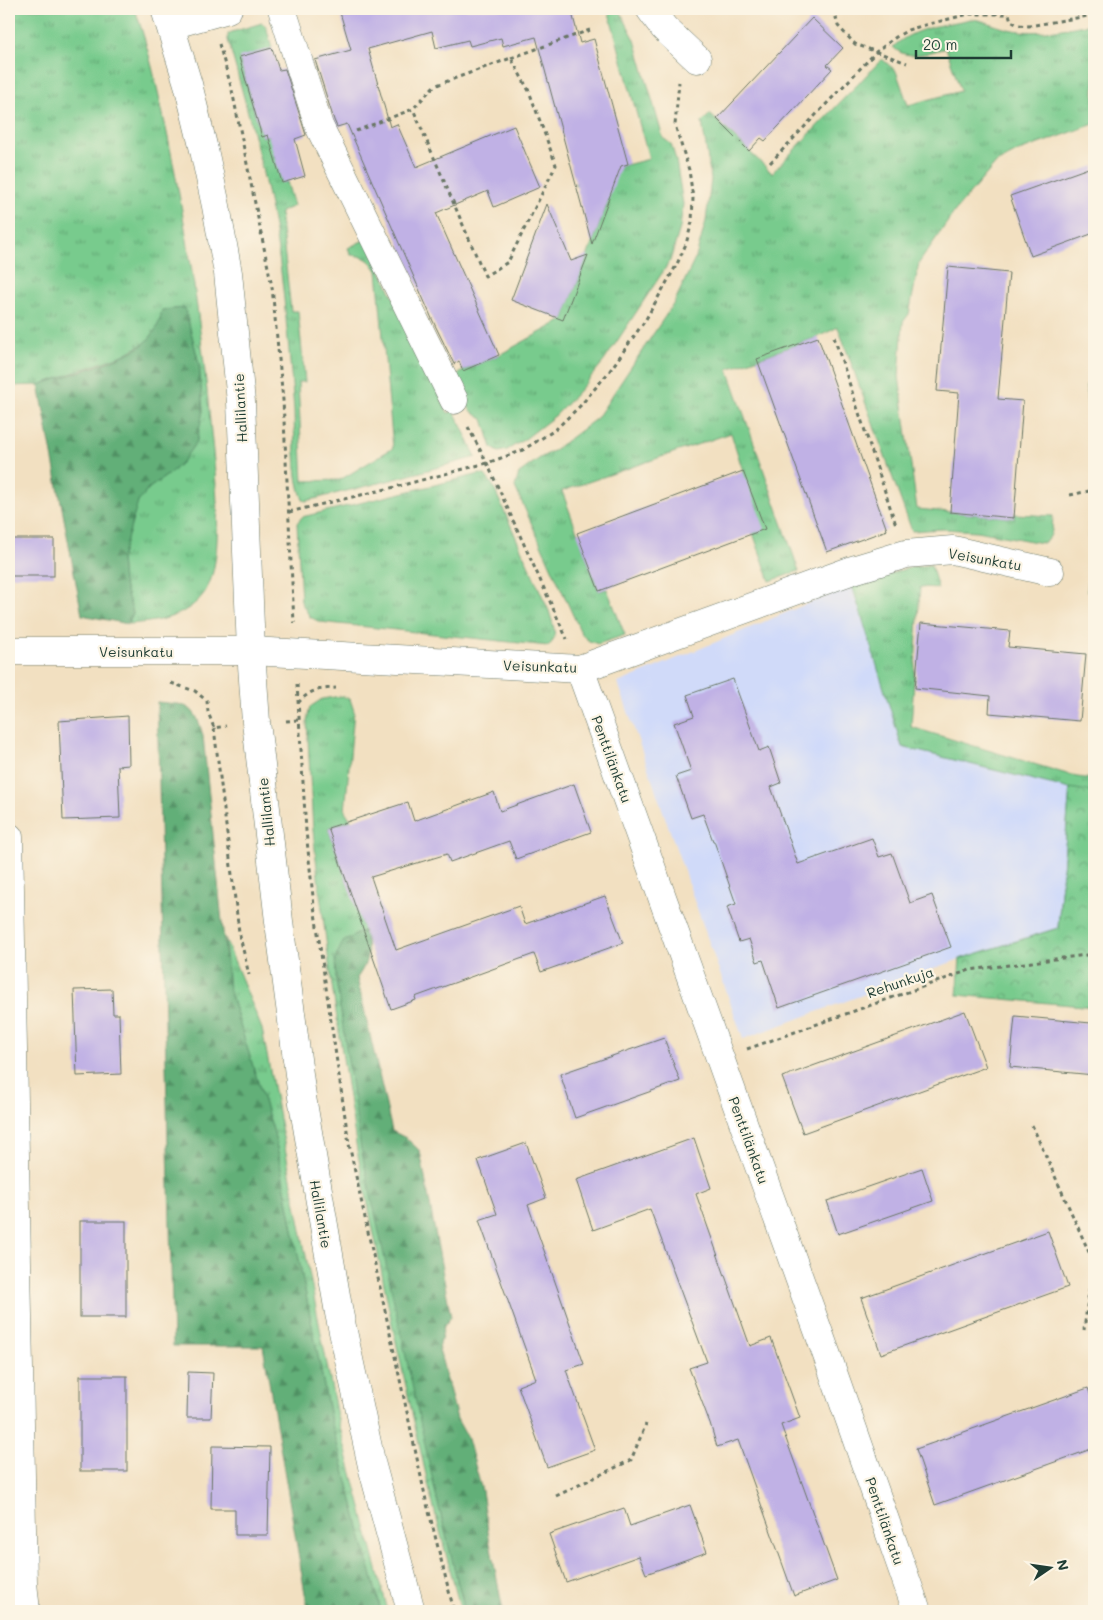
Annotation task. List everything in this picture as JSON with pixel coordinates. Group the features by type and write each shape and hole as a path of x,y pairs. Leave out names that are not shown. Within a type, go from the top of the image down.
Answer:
{"street":[{"path":"282,9 319,126 454,400"},
{"path":"168,17 219,11"},
{"name":"Hallilantie","path":"168,17 204,150 228,274 241,402 251,651 256,722 302,1097 343,1332 372,1466 411,1611"},
{"path":"657,18 697,59"},
{"name":"Veisunkatu","path":"9,651 251,651 580,669 853,570 906,554 953,550 1050,572"},
{"name":"Penttilänkatu","path":"580,669 917,1611"},
{"path":"9,837 16,1583 26,1611"}],"path":[{"path":"834,9 838,26 855,44 907,63"},
{"path":"1009,9 1011,21 1018,25 1029,26 1094,16"},
{"path":"219,11 232,90 272,287 283,400 295,654 306,830 314,906 349,1144 426,1500 454,1611"},
{"path":"770,163 876,52 902,34 921,26 969,14 1010,14"},
{"path":"327,142 413,109 434,86 590,30"},
{"path":"413,109 485,276 508,262 556,165 529,91 511,58"},
{"path":"289,512 488,463 521,451 555,430 580,406 609,372 646,319 686,244 692,222 693,198 689,170 675,125 680,82"},
{"path":"834,337 906,554"},
{"path":"454,400 488,463 580,669"},
{"path":"1070,495 1094,490"},
{"path":"214,728 238,932 249,975"},
{"name":"Rehunkuja","path":"720,1058 970,970 1094,954"},
{"path":"1032,1125 1093,1261 1084,1330"},
{"path":"556,1496 631,1460 646,1424"}],"shaded area":[{"path":"852,585 902,747 1070,788 1058,928 960,959 743,1039 618,683"}],"green space":[{"path":"9,9 135,9 153,70 175,170 199,320 215,469 217,515 215,559 211,578 205,592 189,608 160,620 128,624 133,613 123,582 121,559 138,502 149,488 169,474 203,411 199,364 185,308 162,310 159,325 147,342 123,355 39,385 9,386"},
{"path":"608,9 619,9 635,40 663,138 671,144 676,160 683,204 680,228 670,261 604,361 556,415 525,439 507,450 499,452 492,448 483,419 468,407 453,378 463,371 499,355 563,320 609,199 574,185 580,177 649,159"},
{"path":"971,19 1008,29 1033,32 1094,23 1094,124 1019,151 996,163 955,211 919,263 909,314 903,322 899,376 917,509 1014,518 1015,514 1053,516 1052,532 1049,538 1042,543 977,531 943,529 912,531 838,327 818,337 728,369 799,571 770,581 753,533 743,471 731,433 562,491 599,591 607,589 625,635 598,644 589,641 582,635 515,487 519,473 553,451 597,418 674,303 696,257 706,221 711,179 702,122 710,114 772,173 882,59 896,71 908,105 961,91 946,48 912,55 899,52 893,47 901,40 920,31"},
{"path":"262,23 266,26 272,48 239,58 262,137 270,135 277,153 274,155 282,182 287,182 294,206 280,212 291,311 298,311 305,382 298,382 303,481 340,480 393,448 377,271 366,259 351,255 348,248 366,239 448,413 454,411 476,457 391,480 306,501 303,500 296,468 293,395 283,289 274,226 261,163 228,40 228,34 232,32"},
{"path":"185,308 199,364 203,411 197,441 182,462 149,488 138,502 121,559 123,582 133,613 128,624 82,615 39,385 127,354 150,338 157,327 162,310"},
{"path":"1094,382 1094,481 1093,481 1086,385"},
{"path":"480,474 485,475 492,484 549,611 554,634 552,643 548,646 320,622 310,617 301,602 297,523 302,517"},
{"path":"1094,505 1094,593 1087,591 1092,558 1088,557 1091,506"},
{"path":"931,565 938,588 920,587 911,727 1077,777 1094,779 1094,947 961,963 960,959 1058,928 1070,789 902,747 852,585 912,567"},
{"path":"341,696 350,699 354,711 345,811 351,820 328,828 364,930 343,942 436,1495 465,1611 461,1611 431,1497 392,1324 357,1150 331,979 313,830 307,721 310,707 322,699"},
{"path":"157,702 183,705 188,708 197,717 203,736 229,990 274,1133 330,1417 381,1611 308,1611 263,1346 173,1346"},
{"path":"1070,788 1094,792 1094,1007 957,995 960,959 1058,928"},
{"path":"364,930 368,949 366,961 357,978 392,1131 406,1138 420,1151 451,1317 444,1326 439,1349 457,1419 468,1439 482,1491 503,1611 465,1611 436,1495 361,1149 336,980 335,958 343,942"},
{"path":"225,938 262,1029 337,1416 388,1611 381,1611 330,1417 274,1133 229,990"}],"building":[{"path":"339,9 571,9 580,43 594,39 628,164 621,166 592,244 536,37 503,46 501,38 470,46 468,40 436,48 432,31 368,49 390,127 397,124 416,167 514,126 540,187 494,207 488,191 436,213 499,355 463,371 459,361 454,364 433,321 347,124 337,127 334,120 315,60 351,50"},
{"path":"812,18 843,48 827,65 832,69 765,141 761,138 749,151 717,119"},
{"path":"272,48 279,70 285,69 306,135 295,139 305,176 282,183 268,135 262,137 239,57"},
{"path":"1094,166 1094,233 1031,256 1010,196"},
{"path":"547,204 571,261 588,255 563,320 511,300"},
{"path":"948,267 1009,273 998,399 1023,401 1014,518 950,512 959,393 937,391"},
{"path":"818,337 887,530 827,552 757,359"},
{"path":"743,471 765,529 599,591 577,533"},
{"path":"9,539 54,539 54,576 9,576"},
{"path":"921,623 1010,631 1008,647 1086,654 1080,721 989,713 990,696 915,688"},
{"path":"733,679 759,751 769,747 781,783 771,787 798,864 872,838 879,857 892,853 910,903 932,895 951,947 779,1008 763,960 757,962 749,939 739,942 727,907 736,904 714,841 703,814 691,818 676,776 691,771 674,723 694,716 687,695"},
{"path":"128,716 129,765 118,766 120,818 63,820 59,721"},
{"path":"574,784 591,832 516,859 509,841 450,862 447,854 371,877 396,950 519,906 525,924 605,896 623,943 541,972 534,954 415,997 416,1000 391,1009 328,828 408,802 414,821 494,792 500,811"},
{"path":"112,989 113,1014 119,1014 121,1074 77,1076 74,990"},
{"path":"965,1011 986,1067 803,1133 782,1077"},
{"path":"1015,1016 1091,1023 1091,1028 1094,1029 1094,1075 1010,1067"},
{"path":"664,1038 680,1081 575,1118 560,1074"},
{"path":"694,1138 711,1188 696,1194 750,1346 771,1338 800,1418 781,1425 837,1580 794,1596 738,1440 717,1447 689,1368 707,1362 650,1209 593,1230 576,1180"},
{"path":"526,1143 546,1198 528,1205 584,1364 566,1370 595,1450 547,1467 518,1386 536,1379 479,1220 497,1214 478,1160"},
{"path":"922,1168 933,1201 838,1234 827,1201"},
{"path":"80,1221 126,1221 126,1317 80,1317"},
{"path":"1048,1231 1068,1287 881,1354 861,1298"},
{"path":"188,1372 213,1373 211,1418 187,1418"},
{"path":"80,1376 127,1376 127,1471 80,1471"},
{"path":"1088,1388 1094,1405 1094,1448 935,1505 916,1449"},
{"path":"212,1446 270,1447 268,1535 235,1535 235,1509 211,1509"},
{"path":"690,1505 707,1552 646,1574 639,1556 566,1582 549,1534 624,1508 630,1526"}]}
